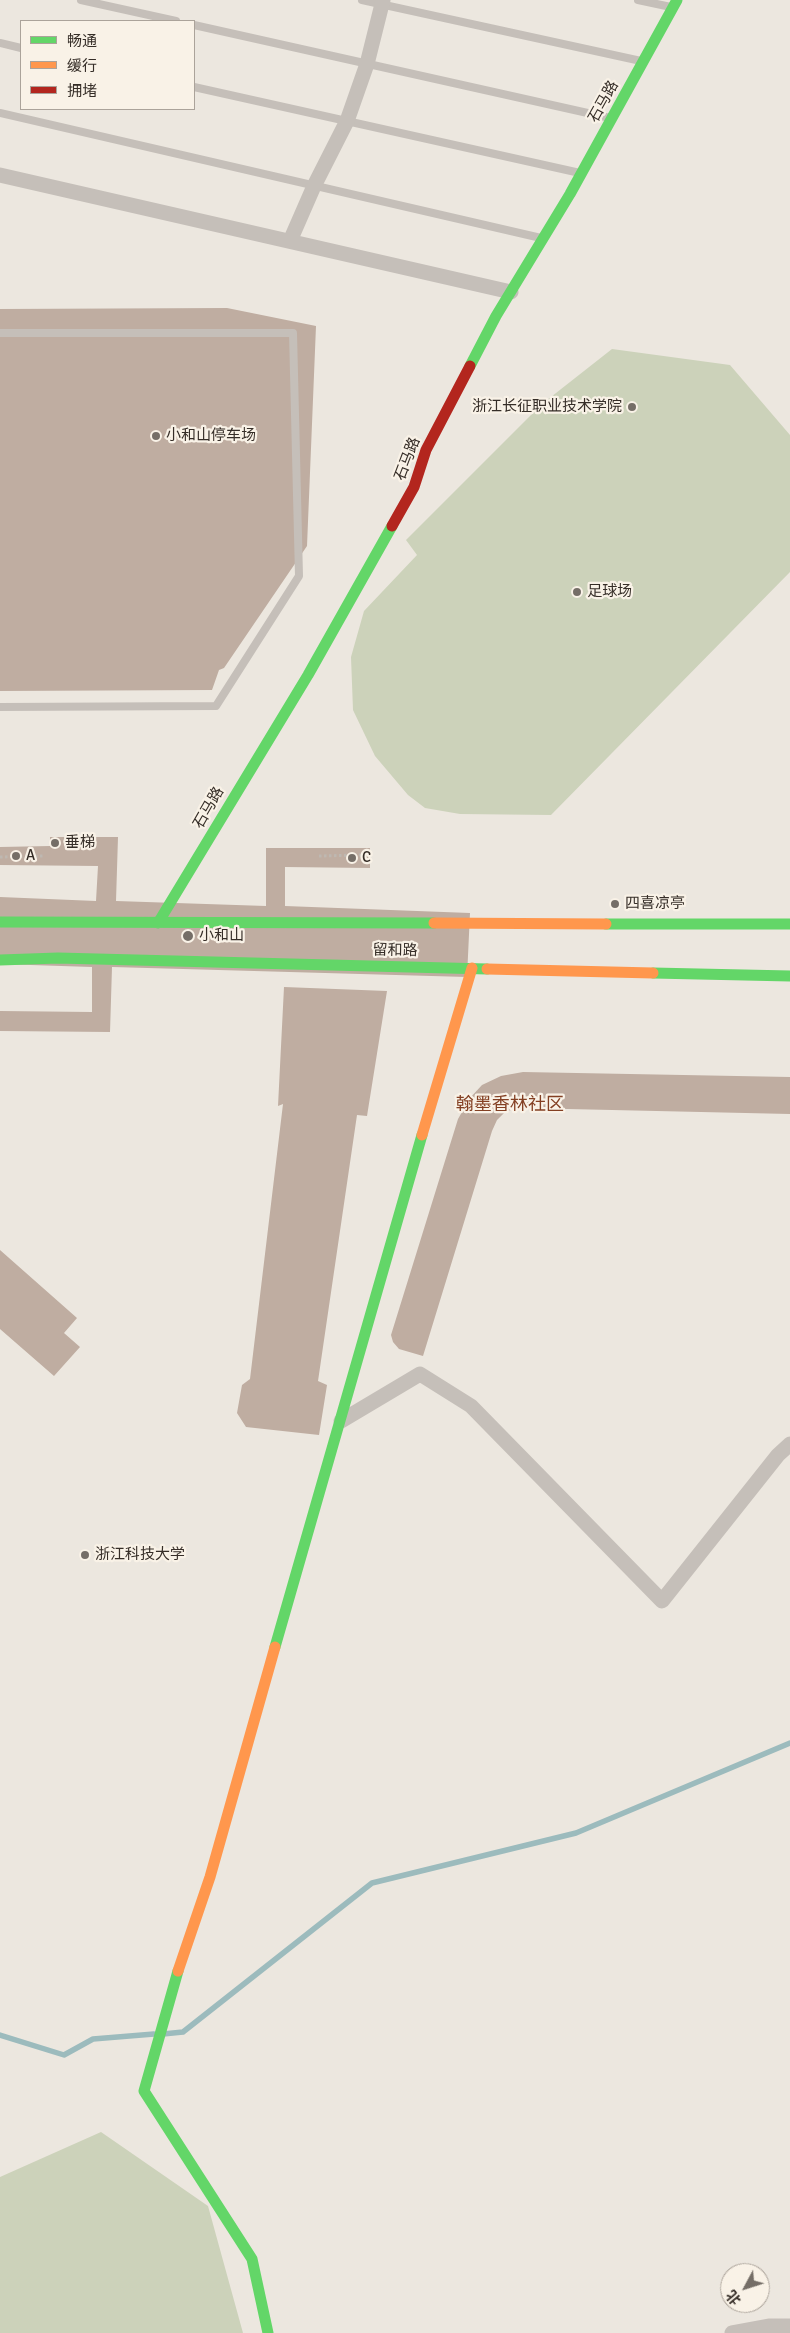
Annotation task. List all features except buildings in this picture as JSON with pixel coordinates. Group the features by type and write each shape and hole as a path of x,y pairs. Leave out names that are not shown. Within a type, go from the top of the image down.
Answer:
{"street":[{"path":"290,241 314,186 347,121 367,64 382,2"},
{"name":"石马路","path":"158,923 308,675 410,496 426,450 511,292 582,173 675,4"},
{"path":"0,175 511,292"},
{"name":"留和路","path":"0,922 790,924"},
{"name":"留和路","path":"0,960 58,958 790,976"},
{"path":"268,2333 252,2259 144,2091 172,1990 210,1877 340,1420 472,968"},
{"path":"340,1420 420,1374 471,1406 662,1601 778,1455 790,1444"},
{"path":"732,2333 770,2326 790,2326"}],"lane":[{"path":"81,0 171,20"},
{"path":"362,0 382,2 643,62"},
{"path":"638,0 675,4"},
{"path":"195,25 612,119"},
{"path":"0,43 20,48"},
{"path":"195,87 582,173"},
{"path":"0,114 543,238"},
{"path":"0,332 293,333 300,576 216,706 0,707"}],"path":[{"path":"319,856 362,855"},
{"path":"0,857 44,856"}],"green space":[{"name":"足球场","path":"612,349 730,365 790,435 790,572 551,815 460,814 425,808 408,795 375,756 353,710 351,657 364,611 417,555 406,540 542,404"},
{"path":"101,2132 208,2206 243,2333 0,2333 0,2177"}],"waterway":[{"path":"163,2034 183,2032 372,1883 576,1833 790,1743"},
{"path":"0,2035 64,2055 93,2039 154,2034"}],"traffic: fast":[{"path":"470,366 496,316 570,194 677,0"},
{"path":"158,923 308,675 392,526"},
{"path":"0,922 434,923"},
{"path":"606,924 790,924"},
{"path":"0,960 58,958 487,969"},
{"path":"653,973 790,976"},
{"path":"275,1647 422,1135"},
{"path":"178,1971 144,2091 252,2259 268,2333"}],"traffic: slow":[{"path":"434,923 606,924"},
{"path":"422,1135 472,968"},
{"path":"487,969 653,973"},
{"path":"178,1971 210,1877 275,1647"}],"traffic: jam":[{"path":"392,526 414,487 426,450 470,366"}],"place":[{"name":"浙江长征职业技术学院","path":"632,407"},
{"name":"小和山停车场","path":"156,436"},
{"name":"足球场","path":"577,592"},
{"name":"垂梯","path":"55,843"},
{"name":"A","path":"16,856"},
{"name":"C","path":"352,858"},
{"name":"四喜凉亭","path":"615,904"},
{"name":"小和山","path":"188,936"},
{"name":"浙江科技大学","path":"85,1555"}],"district":[{"name":"翰墨香林社区","path":"510,1105"}]}
